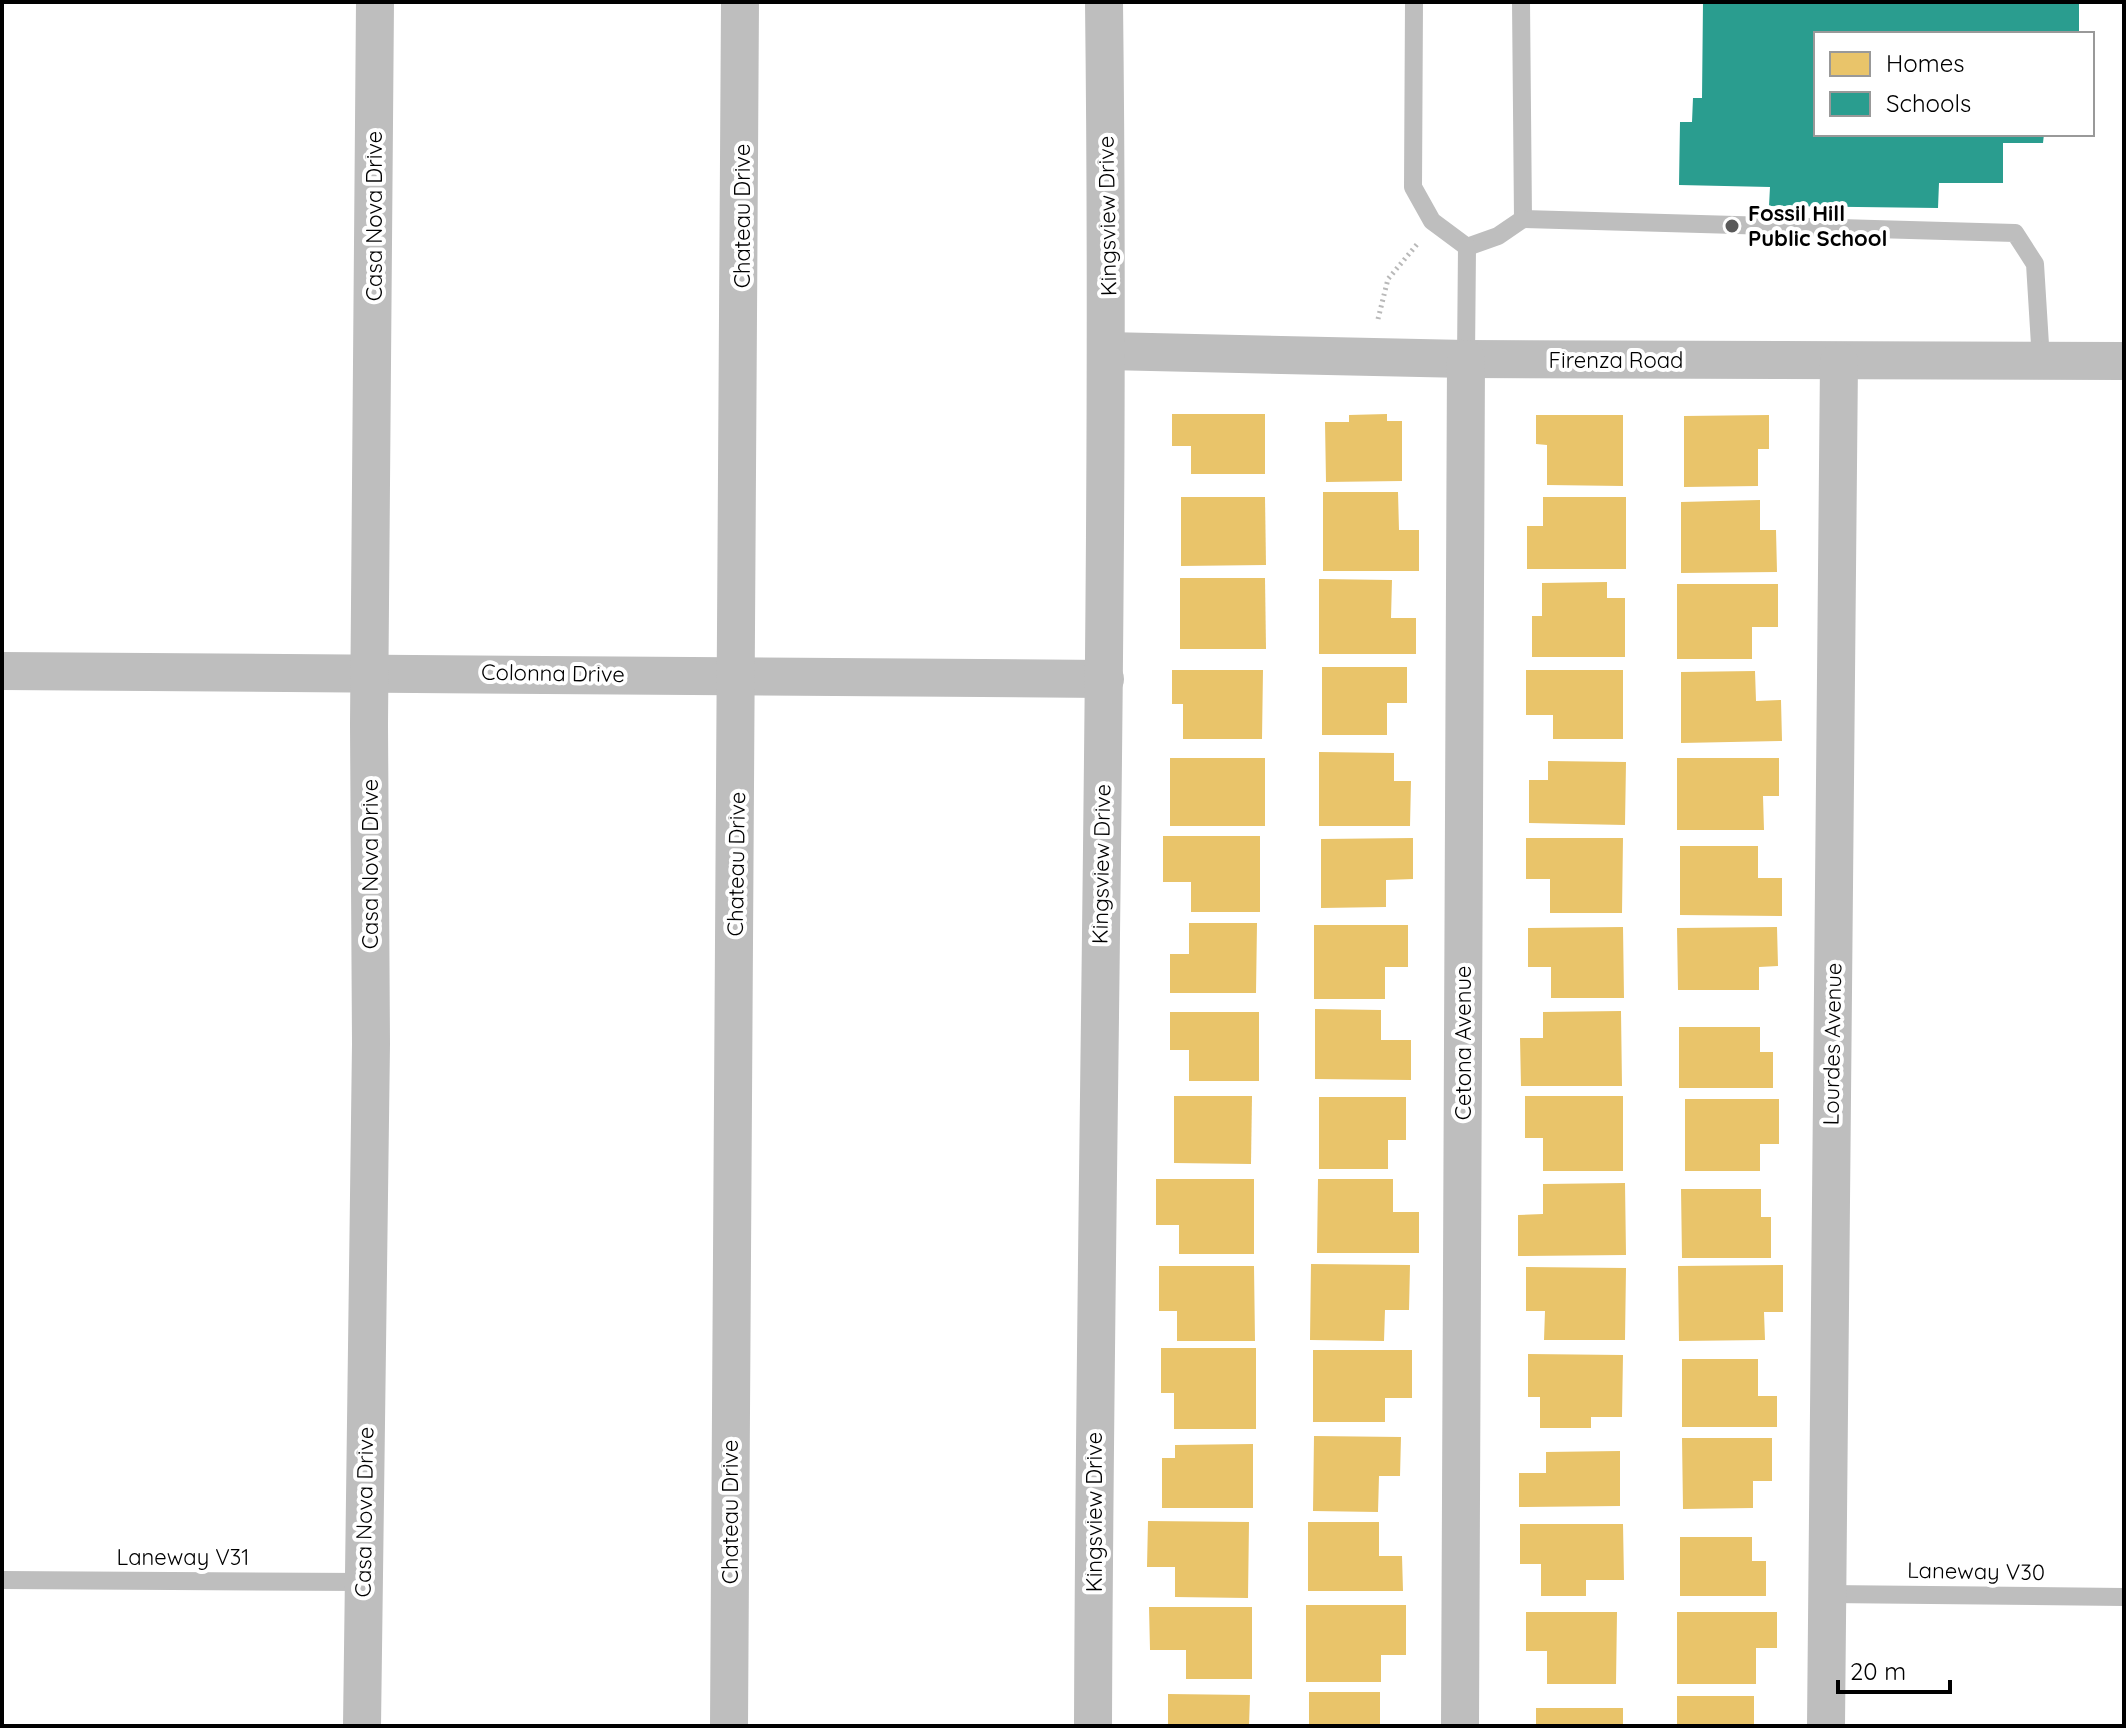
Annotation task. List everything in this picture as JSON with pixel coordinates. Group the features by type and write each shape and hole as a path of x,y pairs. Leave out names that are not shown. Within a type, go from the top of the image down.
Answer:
{"street":[{"name":"Casa Nova Drive","path":"362,1726 371,1044 370,671 375,2"},
{"name":"Chateau Drive","path":"729,1726 740,2"},
{"name":"Kingsview Drive","path":"1093,1726 1095,1249 1105,679 1107,351 1104,2"},
{"name":"Firenza Road","path":"1107,351 1466,359 2124,361"},
{"name":"Cetona Avenue","path":"1460,1726 1466,359"},
{"name":"Lourdes Avenue","path":"1826,1726 1839,361"},
{"name":"Colonna Drive","path":"2,671 370,671 1105,679"}],"lane":[{"path":"1414,2 1413,187 1435,223 1467,247"},
{"path":"1521,2 1523,219"},
{"path":"1467,247 1498,236 1523,219 2015,233 2035,264 2041,361"},
{"path":"1466,359 1467,247"},
{"name":"Laneway V31","path":"2,1580 363,1582"},
{"name":"Laneway V30","path":"1827,1594 2124,1597"}],"path":[{"path":"1377,322 1388,279 1435,223"}],"building: Homes":[{"path":"1172,414 1265,414 1265,474 1191,474 1191,446 1172,446"},
{"path":"1387,414 1387,421 1402,421 1402,481 1326,482 1325,422 1349,422 1349,415"},
{"path":"1536,415 1623,415 1623,486 1547,485 1547,445 1536,444"},
{"path":"1769,415 1769,449 1758,449 1758,486 1684,487 1684,416"},
{"path":"1323,492 1398,492 1399,530 1419,530 1419,571 1323,571"},
{"path":"1181,497 1265,497 1266,565 1181,566"},
{"path":"1543,497 1626,497 1626,569 1527,569 1527,526 1543,526"},
{"path":"1760,500 1760,530 1776,530 1777,572 1681,573 1681,502"},
{"path":"1180,578 1265,578 1266,649 1180,649"},
{"path":"1319,579 1392,580 1391,618 1416,618 1416,654 1319,654"},
{"path":"1607,582 1607,598 1625,598 1625,657 1532,657 1532,616 1542,616 1542,583"},
{"path":"1677,584 1778,584 1778,627 1752,627 1752,659 1677,659"},
{"path":"1322,667 1407,667 1407,703 1387,703 1387,735 1322,735"},
{"path":"1172,670 1263,670 1262,739 1183,739 1183,704 1172,704"},
{"path":"1526,670 1623,670 1623,739 1553,739 1553,715 1526,715"},
{"path":"1755,671 1756,701 1781,700 1782,741 1681,743 1681,672"},
{"path":"1319,752 1394,753 1394,781 1411,781 1410,826 1319,826"},
{"path":"1170,758 1265,758 1265,826 1170,826"},
{"path":"1677,758 1779,758 1779,796 1763,796 1764,830 1677,830"},
{"path":"1548,761 1626,762 1625,825 1529,823 1529,780 1548,780"},
{"path":"1163,836 1260,836 1260,912 1191,912 1191,882 1163,882"},
{"path":"1413,838 1413,879 1386,880 1386,907 1321,908 1321,839"},
{"path":"1526,838 1623,838 1622,913 1550,913 1550,879 1526,879"},
{"path":"1680,846 1758,846 1758,878 1782,878 1782,916 1680,915"},
{"path":"1189,923 1257,923 1256,993 1170,993 1170,954 1189,954"},
{"path":"1314,925 1408,925 1408,967 1385,967 1385,999 1314,999"},
{"path":"1623,927 1624,998 1551,998 1551,967 1528,967 1528,928"},
{"path":"1777,927 1778,966 1759,967 1759,990 1678,990 1677,928"},
{"path":"1315,1009 1381,1010 1381,1040 1411,1040 1411,1080 1315,1079"},
{"path":"1621,1011 1622,1086 1521,1086 1520,1038 1543,1038 1543,1012"},
{"path":"1170,1012 1259,1012 1259,1081 1189,1081 1189,1050 1170,1050"},
{"path":"1679,1027 1760,1027 1760,1052 1773,1052 1773,1088 1679,1088"},
{"path":"1174,1096 1252,1096 1251,1164 1174,1163"},
{"path":"1525,1096 1623,1096 1623,1171 1543,1171 1543,1138 1525,1138"},
{"path":"1319,1097 1406,1097 1406,1140 1388,1140 1388,1169 1319,1169"},
{"path":"1685,1099 1779,1099 1779,1144 1760,1144 1760,1171 1685,1171"},
{"path":"1156,1179 1254,1179 1254,1254 1179,1254 1179,1225 1156,1225"},
{"path":"1318,1179 1393,1179 1393,1212 1419,1212 1419,1253 1317,1253"},
{"path":"1625,1183 1626,1255 1518,1256 1518,1215 1543,1214 1543,1184"},
{"path":"1681,1189 1761,1189 1761,1217 1771,1217 1771,1258 1682,1258"},
{"path":"1311,1264 1410,1265 1409,1310 1385,1310 1384,1341 1310,1340"},
{"path":"1783,1265 1783,1312 1764,1312 1765,1340 1679,1341 1678,1266"},
{"path":"1159,1266 1254,1266 1255,1341 1177,1341 1177,1311 1159,1311"},
{"path":"1526,1267 1626,1268 1625,1340 1544,1340 1545,1311 1526,1311"},
{"path":"1161,1348 1256,1348 1256,1429 1174,1429 1174,1393 1161,1393"},
{"path":"1313,1350 1412,1350 1412,1398 1385,1398 1385,1422 1313,1422"},
{"path":"1528,1354 1623,1355 1622,1417 1591,1417 1591,1428 1540,1428 1540,1397 1528,1397"},
{"path":"1682,1359 1758,1359 1758,1396 1777,1396 1777,1427 1682,1427"},
{"path":"1314,1436 1401,1437 1400,1476 1379,1476 1378,1512 1313,1511"},
{"path":"1682,1438 1772,1438 1772,1481 1753,1481 1753,1508 1683,1509"},
{"path":"1253,1444 1253,1508 1162,1508 1162,1458 1175,1458 1175,1445"},
{"path":"1620,1451 1620,1506 1519,1507 1519,1473 1546,1473 1546,1452"},
{"path":"1148,1521 1249,1522 1248,1598 1175,1597 1175,1567 1147,1567"},
{"path":"1308,1522 1379,1522 1379,1556 1402,1556 1403,1591 1308,1591"},
{"path":"1520,1524 1623,1524 1624,1580 1586,1580 1586,1596 1541,1596 1541,1564 1520,1564"},
{"path":"1680,1537 1752,1537 1752,1561 1766,1561 1766,1596 1680,1596"},
{"path":"1306,1605 1406,1605 1406,1655 1381,1655 1381,1682 1306,1682"},
{"path":"1149,1607 1252,1607 1252,1679 1186,1679 1186,1650 1150,1650"},
{"path":"1526,1612 1617,1612 1616,1684 1547,1684 1547,1651 1526,1651"},
{"path":"1677,1612 1777,1612 1777,1648 1756,1648 1756,1684 1677,1684"},
{"path":"1309,1692 1380,1692 1380,1726 1309,1726"},
{"path":"1168,1694 1250,1695 1249,1726 1168,1726"},
{"path":"1677,1696 1754,1696 1754,1726 1677,1726"},
{"path":"1536,1708 1623,1708 1623,1726 1536,1726"}],"building: Schools":[{"path":"1703,2 2079,2 2079,32 1814,32 1814,136 2044,136 2043,143 2003,143 2003,183 1939,183 1938,208 1769,206 1770,187 1679,185 1680,122 1692,122 1693,98 1702,98"}],"place":[{"name":"Fossil Hill Public School","path":"1732,226"}]}
